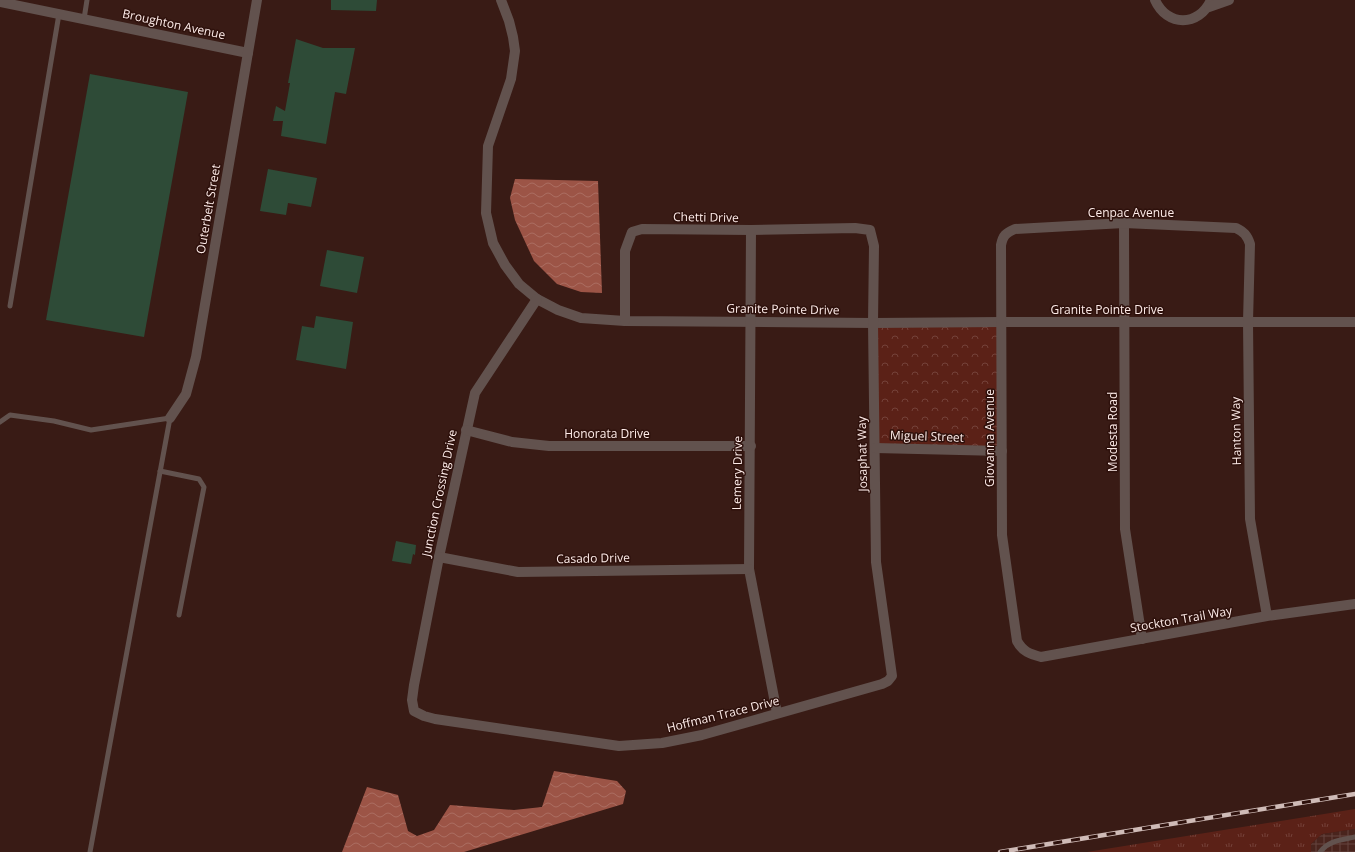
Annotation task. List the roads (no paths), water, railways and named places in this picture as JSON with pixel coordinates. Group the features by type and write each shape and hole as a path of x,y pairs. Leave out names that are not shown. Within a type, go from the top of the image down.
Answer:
{"street":[{"name":"Outerbelt Street","path":"170,418 186,394 196,357 257,0"},
{"name":"Granite Pointe Drive","path":"501,0 509,20 513,37 514,58 511,79 488,146 486,213 493,243 505,266 520,284 537,299 558,310 581,318 625,321 873,323 1355,322"},
{"path":"1153,0 1166,16 1185,21 1194,19 1202,14 1210,3 1229,0"},
{"name":"Broughton Avenue","path":"0,2 12,2 59,14 248,53"},
{"name":"Cenpac Avenue","path":"1004,234 1015,229 1124,223 1236,228 1243,232 1248,238 1250,244"},
{"name":"Modesta Road","path":"1124,223 1125,529 1142,639"},
{"name":"Chetti Drive","path":"625,321 625,251 632,232 642,229 751,230 854,228 870,230"},
{"name":"Lemery Drive","path":"751,230 751,446 749,569 777,714"},
{"name":"Josaphat Way","path":"870,230 874,246 873,323 876,562 892,676"},
{"name":"Giovanna Avenue","path":"1004,234 1001,245 1002,535 1017,642"},
{"name":"Hanton Way","path":"1250,244 1248,322 1250,519 1267,616"},
{"name":"Junction Crossing Drive","path":"414,711 412,700 414,685 439,557 475,393 537,299"},
{"name":"Honorata Drive","path":"466,430 512,442 549,446 751,446"},
{"name":"Miguel Street","path":"875,448 1002,451"},
{"name":"Casado Drive","path":"439,557 518,572 749,569"},
{"name":"Stockton Trail Way","path":"1017,642 1021,649 1041,657 1267,616 1355,604"},
{"name":"Hoffman Trace Drive","path":"414,711 435,719 619,746 662,743 702,735 882,684 888,681 892,676"}],"lane":[{"path":"84,19 87,0"},
{"path":"10,306 59,14"},
{"path":"0,422 10,415 91,430 170,418 90,852"},
{"path":"160,471 199,479 204,487 179,615"},
{"path":"1320,852 1327,845 1336,841 1355,837"}],"water":[{"path":"515,179 598,181 602,293 581,292 557,284 534,261 515,220 510,198"},
{"path":"554,771 617,781 626,791 623,804 464,852 342,852 367,787 398,795 408,831 417,836 434,830 450,805 514,810 542,807"}],"railway":[{"path":"1000,852 1355,794"}]}
